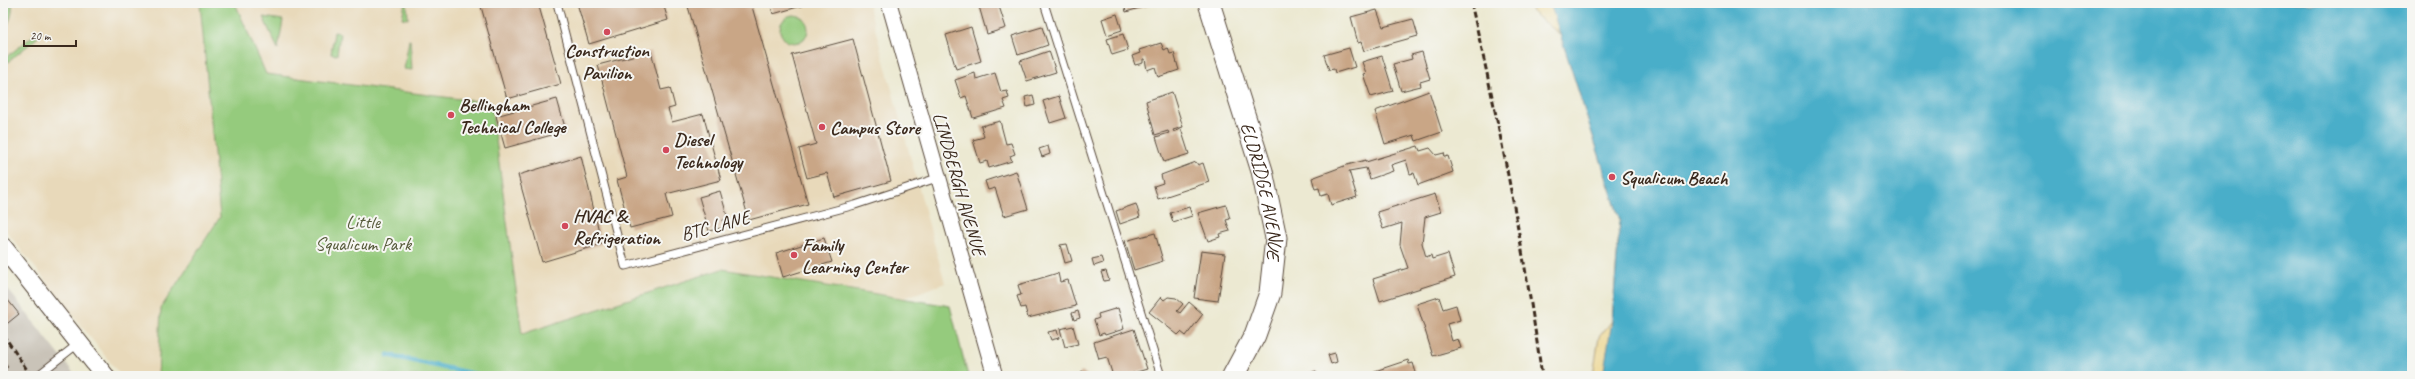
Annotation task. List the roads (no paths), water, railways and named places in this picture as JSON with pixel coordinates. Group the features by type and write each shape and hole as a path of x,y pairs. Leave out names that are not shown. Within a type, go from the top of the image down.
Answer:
{"main road":[{"name":"ELDRIDGE AVENUE","path":"1209,3 1262,171 1276,238 1270,293 1255,336 1233,376"}],"street":[{"name":"LINDBERGH AVENUE","path":"889,3 937,178 995,376"},
{"path":"3,247 105,376"}],"lane":[{"name":"BTC LANE","path":"557,3 624,266 855,205 937,178"},
{"path":"1044,3 1161,376"},
{"path":"37,376 79,343"}],"water":[{"path":"1550,3 2412,3 2412,376 1603,376 1612,321 1620,220"}],"waterway":[{"path":"388,355 482,376"}],"railway":[{"path":"1471,3 1511,189 1542,376"},
{"path":"3,334 31,376"}],"place":[{"name":"Construction Pavilion","path":"607,32"},
{"name":"Bellingham Technical College","path":"451,115"},
{"name":"Campus Store","path":"822,127"},
{"name":"Diesel Technology","path":"666,150"},
{"name":"Squalicum Beach","path":"1612,177"},
{"name":"HVAC & Refrigeration","path":"565,226"},
{"name":"Family Learning Center","path":"794,255"}],"park label":[{"name":"Little Squalicum Park","path":"363,232"}]}
